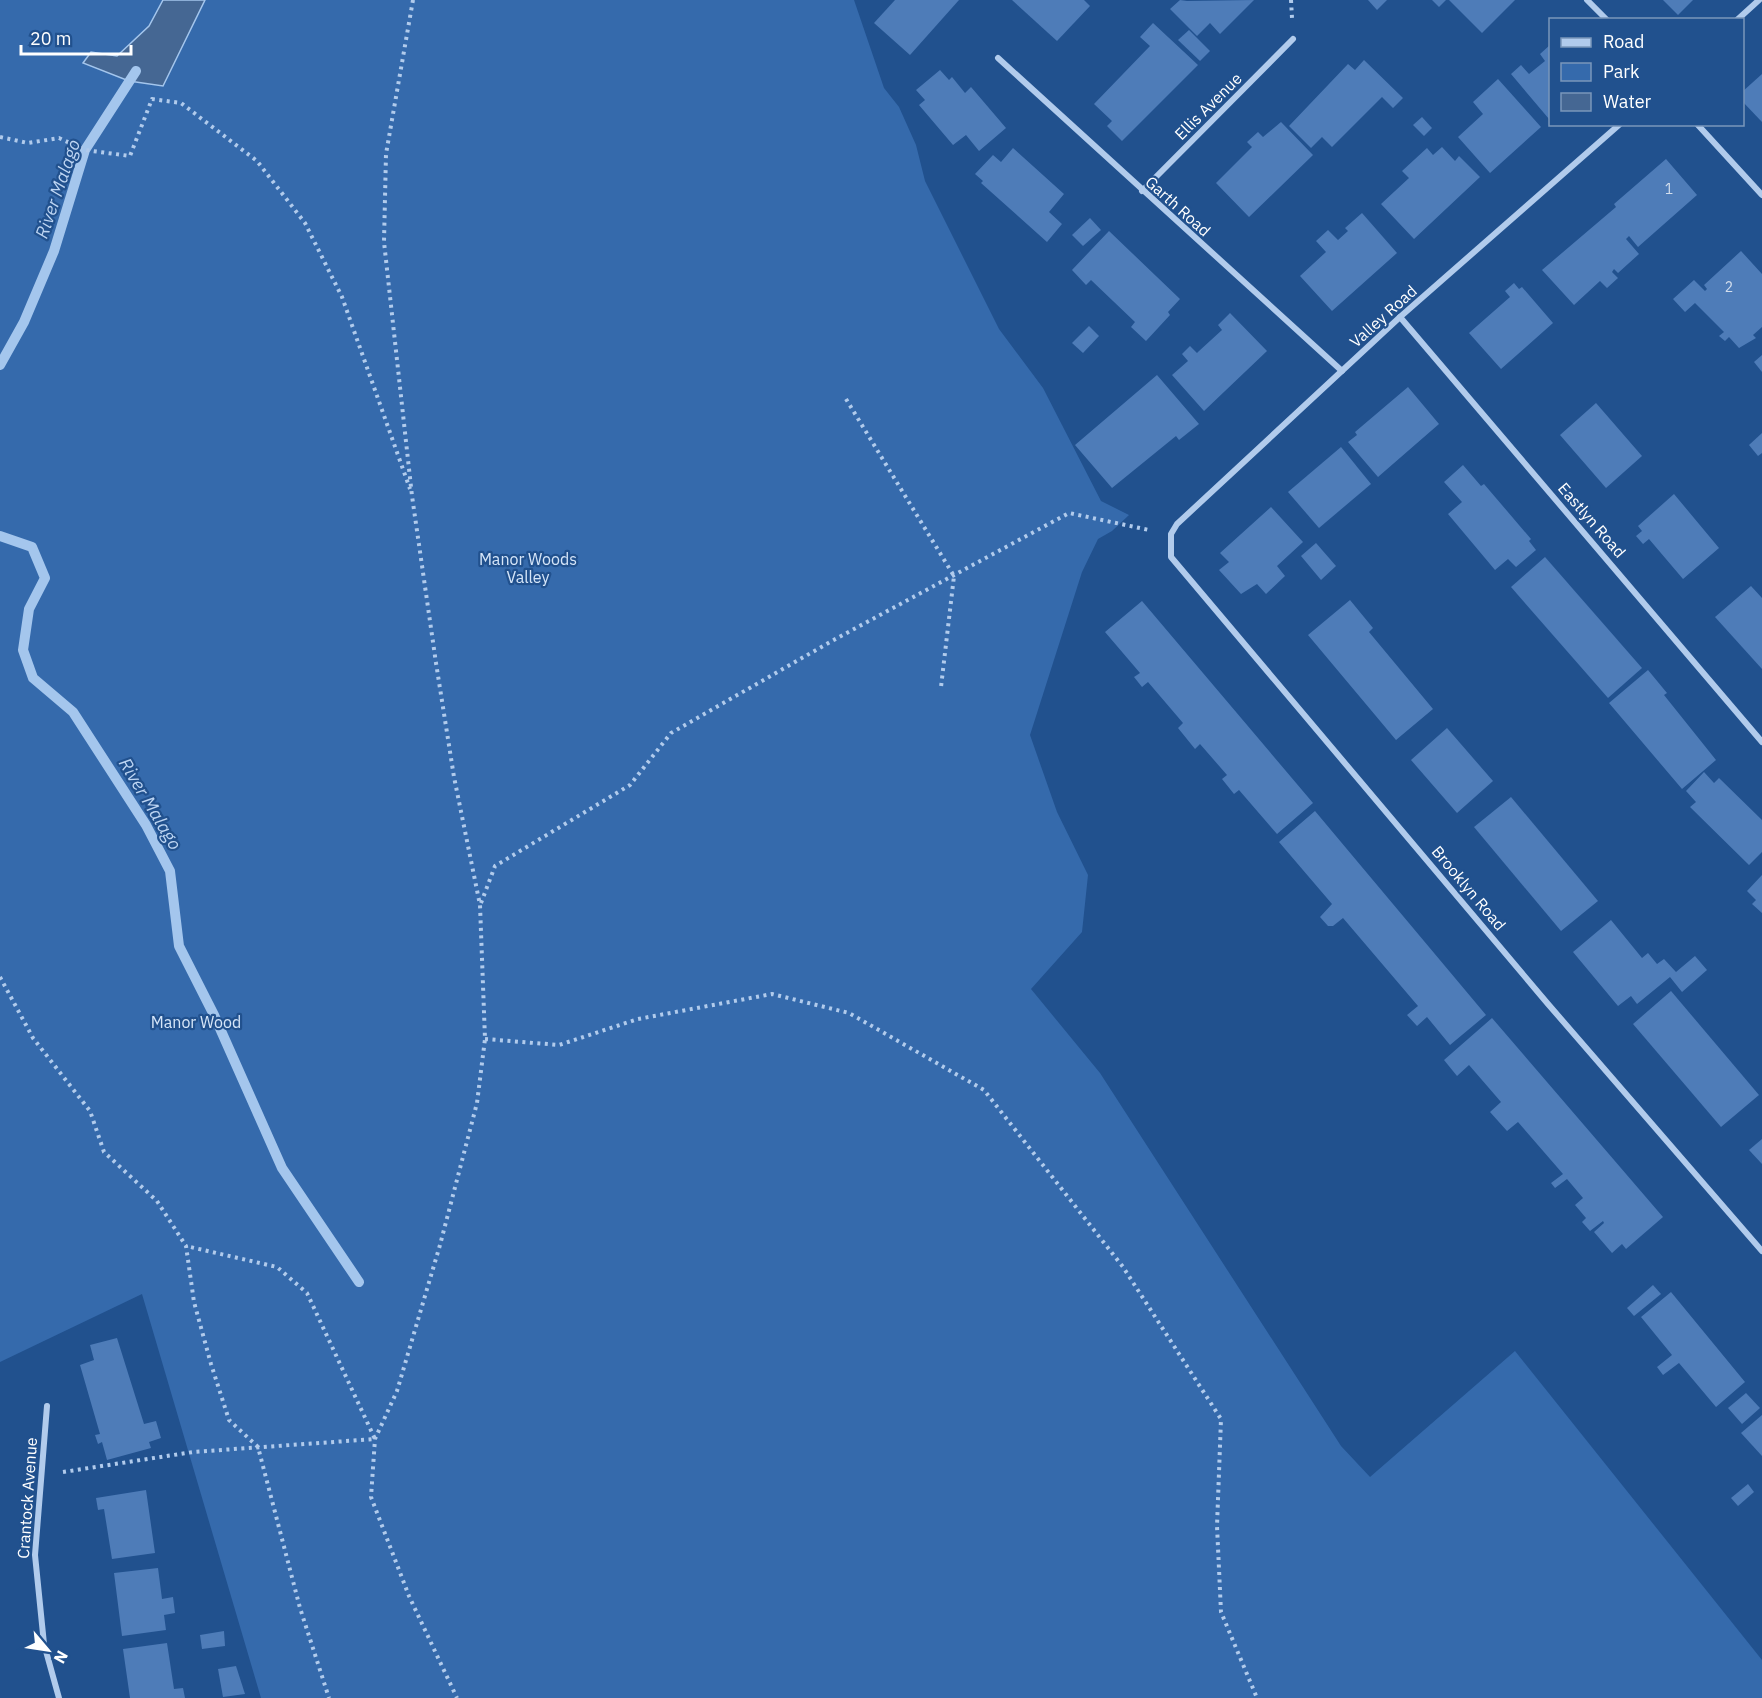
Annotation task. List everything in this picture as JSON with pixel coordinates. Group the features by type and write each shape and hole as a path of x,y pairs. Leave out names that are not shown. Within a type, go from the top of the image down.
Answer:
{"street":[{"path":"1587,0 1605,18"},
{"path":"1739,18 1759,0"},
{"name":"Ellis Avenue","path":"1142,191 1293,39"},
{"name":"Garth Road","path":"998,58 1342,371"},
{"name":"Valley Road","path":"1171,534 1177,524 1400,317 1618,126"},
{"path":"1698,126 1762,195"},
{"name":"Eastlyn Road","path":"1400,317 1762,742"},
{"name":"Brooklyn Road","path":"1171,534 1172,557 1548,1004 1762,1251"},
{"name":"Crantock Avenue","path":"47,1406 35,1554 44,1644 59,1698"}],"path":[{"path":"413,0 386,154 384,242 412,496 454,777 480,905 485,1039 477,1103 440,1245 397,1391 375,1439 371,1497 409,1596 458,1698"},
{"path":"0,137 28,143 59,138 85,150 130,156 152,99 181,103 257,162 305,223 342,297 412,496"},
{"path":"846,399 954,576 941,687"},
{"path":"480,905 495,866 630,785 671,733 1070,513 1171,534"},
{"path":"0,977 33,1038 90,1111 104,1152 157,1201 186,1246 194,1302 230,1420 258,1447 293,1585 329,1698"},
{"path":"485,1039 559,1045 638,1019 772,994 849,1013 984,1090 1123,1267 1221,1419 1217,1526 1221,1612 1257,1698"},
{"path":"186,1246 277,1267 307,1293 375,1439"},
{"path":"41,1476 193,1452 375,1439"}],"green space":[{"name":"Manor Woods Valley","path":"0,0 854,0 884,88 899,107 916,145 925,181 999,329 1043,388 1101,501 1129,515 1112,531 1098,539 1082,572 1030,735 1057,812 1088,875 1082,932 1031,989 1100,1073 1341,1446 1370,1477 1515,1351 1762,1660 1762,1698 261,1698 142,1294 0,1362"}],"water":[{"path":"163,0 205,0 163,86 129,81 83,63 91,52 117,56 149,26"}],"building":[{"path":"895,0 959,0 910,55 874,23"},
{"path":"1012,0 1084,0 1090,6 1057,41"},
{"path":"1180,0 1254,0 1220,34 1210,23 1197,36 1170,9"},
{"path":"1368,0 1387,0 1377,10"},
{"path":"1432,0 1446,0 1439,7"},
{"path":"1449,0 1515,0 1482,33"},
{"path":"1663,0 1693,0 1678,15"},
{"path":"1153,23 1198,65 1122,141 1107,126 1112,121 1094,104 1150,46 1140,37"},
{"path":"1189,30 1210,51 1200,61 1178,40"},
{"path":"1549,46 1549,119 1511,74 1521,65 1529,74 1545,61 1540,54"},
{"path":"1364,60 1403,98 1393,108 1382,97 1332,147 1322,137 1311,148 1289,126 1348,64 1355,70"},
{"path":"940,70 949,80 952,77 965,93 971,87 1006,128 979,151 966,135 953,145 919,105 925,100 916,90"},
{"path":"1762,74 1762,122 1744,103 1744,90"},
{"path":"1498,79 1541,127 1490,173 1458,137 1483,114 1473,102"},
{"path":"1422,117 1432,128 1424,136 1413,125"},
{"path":"1281,122 1313,155 1249,217 1216,183 1252,147 1247,142 1258,132 1263,137"},
{"path":"1442,147 1455,161 1459,156 1480,177 1414,239 1381,204 1409,178 1402,171 1427,148 1433,155"},
{"path":"1013,148 1064,194 1049,212 1062,224 1047,242 981,183 983,181 975,174 993,155 1001,162"},
{"path":"1666,159 1697,195 1638,247 1629,236 1626,239 1639,254 1618,273 1614,269 1612,272 1618,278 1607,288 1600,281 1574,305 1542,270 1616,207 1614,204"},
{"path":"1362,213 1397,253 1332,311 1300,276 1326,252 1316,241 1328,230 1338,240 1348,231 1345,228"},
{"path":"1090,218 1101,230 1083,246 1072,235"},
{"path":"1109,231 1180,299 1168,312 1170,315 1146,341 1131,327 1135,322 1091,280 1086,285 1072,270"},
{"path":"1741,251 1762,274 1762,327 1753,335 1756,338 1739,348 1729,337 1725,341 1719,336 1724,332 1695,303 1685,312 1673,299 1694,280 1705,291 1707,289 1704,285"},
{"path":"1514,283 1519,289 1522,287 1553,323 1501,369 1469,333 1510,297 1505,291"},
{"path":"1230,313 1267,351 1204,411 1172,375 1188,361 1182,354 1190,346 1197,353 1222,330 1218,325"},
{"path":"1089,326 1099,336 1083,353 1072,343"},
{"path":"1762,355 1762,372 1754,362"},
{"path":"1157,375 1199,424 1179,440 1176,436 1112,488 1075,445"},
{"path":"1408,387 1439,424 1378,477 1348,442 1357,435 1355,432"},
{"path":"1596,403 1642,456 1606,488 1560,435"},
{"path":"1762,433 1762,453 1758,456 1749,445"},
{"path":"1341,447 1371,484 1319,528 1288,492"},
{"path":"1463,465 1481,486 1484,484 1531,539 1529,541 1536,550 1516,567 1508,559 1495,570 1448,514 1462,502 1444,482"},
{"path":"1674,494 1719,548 1683,579 1649,539 1643,544 1636,536 1642,531 1638,526"},
{"path":"1271,507 1303,542 1277,566 1285,576 1266,594 1257,584 1241,594 1219,570 1229,562 1220,553"},
{"path":"1316,543 1336,566 1321,580 1301,556"},
{"path":"1545,557 1642,668 1608,698 1511,587"},
{"path":"1751,586 1762,598 1762,669 1715,617"},
{"path":"1350,600 1373,628 1369,632 1433,709 1396,740 1308,635"},
{"path":"1142,601 1313,803 1277,834 1239,790 1234,794 1222,779 1227,775 1200,744 1195,749 1178,728 1183,723 1148,682 1142,687 1134,677 1140,673 1105,632"},
{"path":"1648,670 1667,693 1664,695 1716,760 1682,789 1609,703"},
{"path":"1447,728 1493,781 1457,813 1411,760"},
{"path":"1704,772 1714,783 1719,778 1762,820 1762,852 1749,865 1690,807 1696,802 1686,791"},
{"path":"1511,797 1598,901 1561,931 1474,827"},
{"path":"1315,811 1486,1015 1450,1045 1427,1017 1417,1026 1407,1015 1418,1006 1343,918 1333,926 1328,926 1320,917 1332,904 1279,842"},
{"path":"1762,875 1762,913 1752,904 1756,900 1747,891"},
{"path":"1611,920 1642,958 1648,953 1657,964 1664,959 1676,972 1695,956 1707,970 1682,992 1670,977 1637,1004 1631,996 1618,1006 1573,952"},
{"path":"1671,991 1759,1095 1721,1127 1633,1024"},
{"path":"1492,1018 1663,1217 1626,1249 1622,1244 1612,1253 1594,1232 1604,1223 1603,1221 1590,1231 1582,1222 1586,1218 1575,1205 1583,1198 1567,1179 1555,1188 1551,1183 1563,1174 1518,1122 1507,1131 1490,1112 1501,1102 1469,1065 1457,1076 1444,1060"},
{"path":"1762,1139 1762,1164 1749,1150"},
{"path":"1653,1285 1661,1294 1634,1316 1627,1308"},
{"path":"1671,1292 1745,1382 1716,1407 1679,1363 1663,1375 1657,1367 1672,1355 1641,1317"},
{"path":"117,1338 144,1424 156,1421 161,1438 149,1442 151,1448 107,1460 102,1442 98,1444 95,1435 100,1434 80,1365 94,1360 90,1345"},
{"path":"1746,1393 1760,1408 1742,1424 1728,1408"},
{"path":"1762,1415 1762,1456 1741,1433"},
{"path":"1748,1484 1754,1492 1738,1506 1731,1498"},
{"path":"146,1490 155,1553 112,1559 104,1509 98,1510 96,1498"},
{"path":"158,1568 162,1599 173,1597 175,1613 164,1615 166,1630 122,1636 114,1573"},
{"path":"224,1631 225,1646 202,1649 200,1635"},
{"path":"167,1643 174,1689 183,1688 185,1698 130,1698 123,1649"},
{"path":"236,1666 245,1694 223,1697 218,1669"}],"waterway":[{"name":"River Malago","path":"0,365 24,322 54,251 85,150 136,71"},
{"name":"River Malago","path":"0,536 32,547 45,578 29,609 23,650 33,678 73,712 146,825 170,871 179,946 214,1015 282,1168 359,1282"}],"park label":[{"name":"Manor Wood","path":"196,1022"}]}
